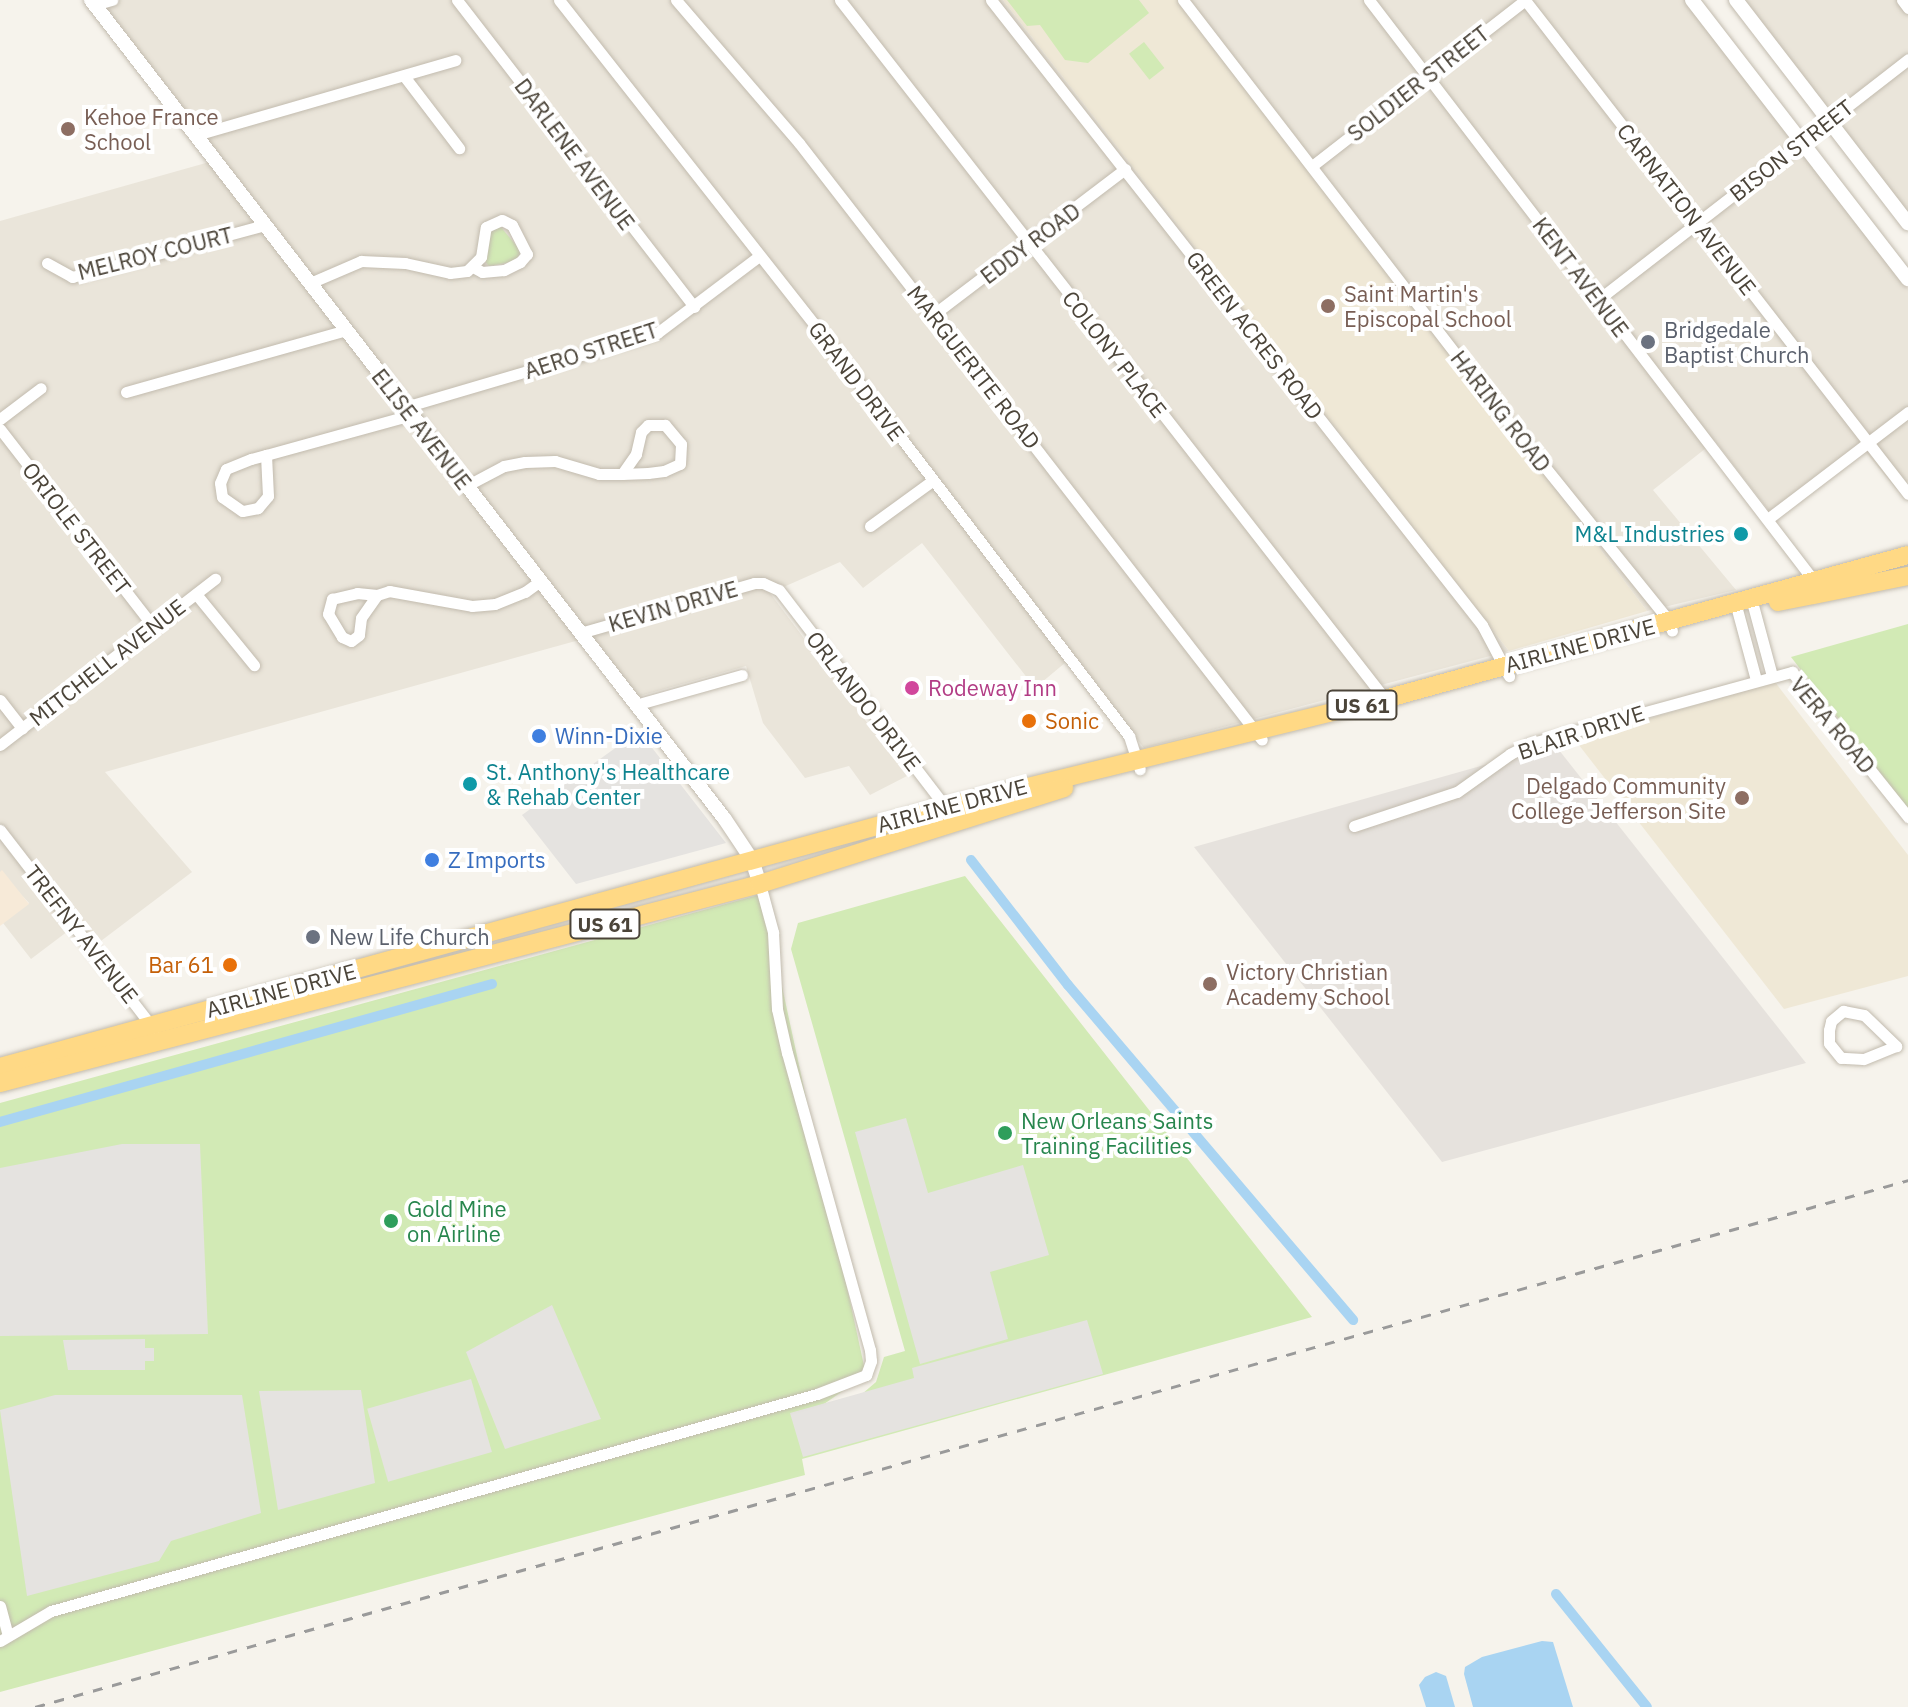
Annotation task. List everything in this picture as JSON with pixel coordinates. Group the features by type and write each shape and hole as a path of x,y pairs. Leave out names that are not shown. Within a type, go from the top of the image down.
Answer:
{"highway":[{"name":"AIRLINE DRIVE","path":"0,1083 155,1033 505,929 752,860 946,807 1387,704 1818,586 1908,555"},
{"name":"AIRLINE DRIVE","path":"1818,586 1908,576"},
{"name":"AIRLINE DRIVE","path":"0,1067 509,949 760,884 1139,764"},
{"path":"505,929 509,949"}],"street":[{"path":"92,2 112,0"},
{"name":"DARLENE AVENUE","path":"457,0 694,307"},
{"name":"GRAND DRIVE","path":"559,0 1129,736 1139,764"},
{"name":"MARGUERITE ROAD","path":"676,0 799,143 1260,736"},
{"name":"COLONY PLACE","path":"840,0 1387,704"},
{"name":"GREEN ACRES ROAD","path":"991,0 1482,625 1507,671"},
{"name":"HARING ROAD","path":"1183,0 1486,394 1670,626"},
{"name":"KENT AVENUE","path":"1369,0 1769,518 1818,586"},
{"name":"SOLDIER STREET","path":"1312,166 1525,0"},
{"name":"CARNATION AVENUE","path":"1525,0 1908,494"},
{"path":"1692,0 1908,279"},
{"path":"1736,0 1908,223"},
{"path":"1902,0 1908,8"},
{"name":"ELISE AVENUE","path":"92,2 635,705 752,860 760,884"},
{"name":"BISON STREET","path":"1599,299 1908,59"},
{"path":"196,135 455,60"},
{"path":"404,76 459,148"},
{"name":"EDDY ROAD","path":"934,314 1125,169"},
{"path":"310,283 361,261 405,263 450,273 473,267 481,257 486,227 502,220 512,225 527,254 520,262 504,270 482,272 473,267"},
{"name":"MELROY COURT","path":"47,263 72,277 265,225"},
{"name":"AERO STREET","path":"266,455 268,496 258,508 242,511 222,497 220,483 226,469 266,455 657,333 759,256"},
{"path":"126,392 346,330"},
{"path":"0,419 41,388"},
{"path":"1769,518 1908,412"},
{"path":"466,486 504,466 525,462 555,461 599,474 622,474 664,471 680,464 681,444 665,425 648,425 641,432 636,454 622,474"},
{"name":"ORIOLE STREET","path":"0,429 153,626"},
{"path":"870,526 932,481"},
{"name":"MITCHELL AVENUE","path":"0,745 215,579"},
{"path":"377,595 366,606 359,635 351,641 342,637 328,614 332,599 357,593 401,593 449,605 472,606 495,604 540,581"},
{"name":"KEVIN DRIVE","path":"580,633 754,583 767,584"},
{"name":"ORLANDO DRIVE","path":"767,584 779,590 956,823"},
{"path":"196,594 254,665"},
{"path":"1745,605 1756,680"},
{"name":"VERA ROAD","path":"1745,605 1772,676 1792,672 1800,679 1908,817"},
{"path":"635,705 742,675"},
{"name":"BLAIR DRIVE","path":"1354,826 1457,792 1510,754 1532,743 1772,676"},
{"path":"0,700 22,728"},
{"name":"TREFNY AVENUE","path":"0,830 155,1033"},
{"path":"0,1606 4,1638 51,1611 817,1394 866,1375 871,1361 870,1350 777,1009 775,943 760,884"},
{"path":"1896,1046 1855,1011 1843,1011 1831,1021 1829,1043 1841,1058 1863,1059 1896,1046 1908,1041"}],"shaded area":[{"path":"98,0 1003,0 1509,651 1144,748 1072,657 1035,688 922,543 863,588 840,562 770,593 907,776 870,795 849,766 805,778 763,723 746,666 636,697 590,637 105,772 192,872 93,947 76,925 31,959 3,923 29,903 0,872 0,221 220,159"},
{"name":"Saint Martin's Episcopal School","path":"1003,0 1185,0 1647,611 1509,651"},
{"path":"1185,0 1685,0 1908,289 1908,481 1897,490 1865,451 1776,520 1715,441 1653,490 1736,590 1647,611"},
{"path":"1741,0 1908,0 1908,214"},
{"name":"Delgado Community College Jefferson Site","path":"1775,682 1908,855 1908,976 1784,1009 1575,740"},
{"path":"639,731 726,843 576,884 522,815"},
{"path":"1555,745 1806,1063 1442,1162 1194,847"},
{"path":"2,870 29,904 0,926 0,872"},
{"path":"906,1118 928,1193 1023,1165 1049,1255 990,1272 1008,1339 920,1364 855,1132"},
{"path":"122,1144 200,1144 208,1334 0,1336 0,1168"},
{"path":"552,1305 601,1419 505,1449 466,1352"},
{"path":"1087,1320 1103,1374 803,1457 790,1413 914,1378 912,1368"},
{"path":"145,1339 145,1348 154,1348 154,1361 145,1361 145,1370 68,1370 63,1340"},
{"path":"471,1379 492,1452 388,1482 367,1409"},
{"path":"361,1390 375,1483 278,1510 259,1391"},
{"path":"55,1395 242,1395 261,1513 171,1541 159,1561 27,1596 0,1410"}],"green space":[{"path":"1007,0 1139,0 1149,13 1088,63 1065,60 1040,25 1027,26"},
{"path":"1144,42 1164,68 1149,80 1129,54"},
{"path":"500,226 520,250 519,256 512,262 489,266 484,260 491,230"},
{"path":"1908,624 1908,809 1791,657"},
{"path":"965,876 1312,1317 802,1459 805,1475 0,1692 0,1103 762,894 866,1375 824,1404 862,1394 876,1382 884,1357 905,1351 791,949 798,923"}],"water":[{"path":"1542,1641 1553,1642 1573,1707 1473,1707 1465,1667 1482,1657"},
{"path":"1436,1672 1446,1676 1455,1707 1426,1707 1419,1685 1425,1677"}],"waterway":[{"path":"971,860 1068,985 1353,1320"},
{"path":"0,1122 492,984"},
{"path":"1556,1594 1647,1707"}],"railway":[{"path":"35,1707 1908,1180"}],"place":[{"name":"Kehoe France School","path":"68,129"},
{"name":"Saint Martin's Episcopal School","path":"1328,306"},
{"name":"Bridgedale Baptist Church","path":"1648,342"},
{"name":"M&L Industries","path":"1741,534"},
{"name":"Rodeway Inn","path":"912,688"},
{"name":"Sonic","path":"1029,721"},
{"name":"Winn-Dixie","path":"539,736"},
{"name":"St. Anthony's Healthcare & Rehab Center","path":"470,784"},
{"name":"Delgado Community College Jefferson Site","path":"1742,798"},
{"name":"Z Imports","path":"432,860"},
{"name":"New Life Church","path":"313,937"},
{"name":"Bar 61","path":"230,965"},
{"name":"Victory Christian Academy School","path":"1210,984"},
{"name":"New Orleans Saints Training Facilities","path":"1005,1133"},
{"name":"Gold Mine on Airline","path":"391,1221"}]}
